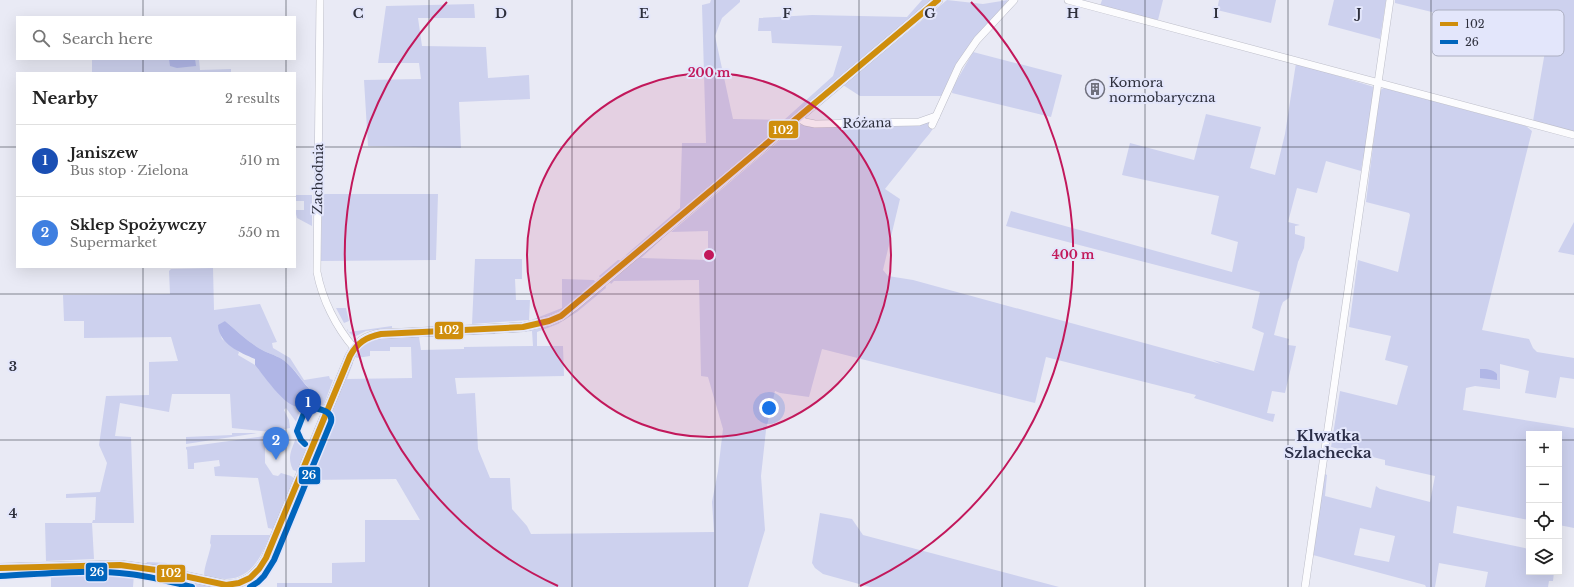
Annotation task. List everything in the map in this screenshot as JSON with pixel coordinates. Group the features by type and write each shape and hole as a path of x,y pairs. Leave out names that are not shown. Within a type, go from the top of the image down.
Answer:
{"street":[{"name":"Zachodnia","path":"320,0 317,272 328,307 346,338 354,348"},
{"path":"0,568 120,565 156,570 226,585 236,584 248,580 257,572 266,558 354,348 361,340 381,334 523,326 549,321 560,316 574,306 938,0"},
{"path":"932,125 952,79 966,54 1014,0"},
{"path":"1068,0 1574,135"},
{"path":"1306,587 1390,0"},
{"name":"Różana","path":"798,118 805,122 815,124 919,122 936,116"},
{"path":"248,580 255,587"}],"shaded area":[{"path":"711,0 740,0 740,2 722,18 715,36 733,119 784,120 833,76 842,46 772,43 771,31 758,31 759,18 812,15 907,17 922,0 933,0 628,257 626,255 680,208 682,143 706,143 702,5 710,3"},
{"path":"947,0 983,4 1008,0 966,51 951,74 942,96 860,96 843,85"},
{"path":"1102,0 1163,0 1158,20 1100,6"},
{"path":"1219,0 1276,0 1271,23 1217,10"},
{"path":"1334,0 1386,0 1380,39 1328,25"},
{"path":"1395,0 1574,0 1574,132 1533,121 1544,56 1564,56 1564,10 1432,10 1432,12 1395,3"},
{"path":"474,4 475,18 418,18 422,46 486,47 488,78 529,75 530,99 459,102 461,148 368,146 364,80 421,79 419,63 378,63 386,6"},
{"path":"973,52 1062,75 1051,117 952,93 953,87"},
{"path":"92,60 199,60 200,70 231,69 231,72 92,72"},
{"path":"1296,63 1374,87 1365,158 1363,158 1361,171 1326,161 1317,193 1297,188 1288,222 1300,225 1295,226 1295,234 1305,237 1304,248 1298,262 1289,298 1283,302 1281,307 1274,335 1289,339 1288,345 1296,346 1285,393 1272,391 1267,413 1275,414 1273,422 1194,398 1196,395 1046,357 1035,403 822,349 809,397 775,391 766,430 761,476 765,530 748,587 277,587 277,583 332,583 332,563 365,562 365,520 420,520 396,479 307,480 289,520 286,519 350,362 353,363 347,379 412,378 411,347 390,347 390,351 370,351 370,356 357,358 354,356 358,348 368,339 495,332 495,334 419,337 421,350 464,349 464,347 533,346 532,331 507,333 507,331 532,329 605,284 606,288 577,312 558,324 537,332 537,346 563,346 564,376 455,378 457,394 475,393 478,449 490,478 510,478 512,509 527,526 531,534 714,532 712,502 718,471 723,429 708,377 701,376 699,280 614,281 611,284 609,281 660,238 662,239 641,258 708,260 708,231 671,232 799,124 811,127 916,126 939,116 930,134 885,189 900,199 883,270 888,276 913,280 1221,364 1213,360 1254,371 1264,333 1252,328 1260,292 1006,226 1011,211 1232,272 1238,242 1211,234 1219,196 1122,175 1130,143 1194,160 1206,114 1261,127 1250,168 1275,175 1285,134"},
{"path":"1384,88 1526,126 1532,131 1482,330 1529,339 1533,348 1537,352 1574,358 1574,379 1560,377 1556,398 1525,393 1529,371 1500,364 1500,389 1475,386 1466,388 1463,410 1574,428 1574,528 1562,526 1562,431 1526,431 1526,519 1457,506 1453,533 1526,548 1526,575 1554,575 1553,581 1549,581 1548,587 1485,587 1488,572 1439,563 1435,587 1426,587 1425,585 1313,555 1325,474 1327,475 1325,496 1371,508 1376,486 1380,489 1430,502 1435,476 1385,465 1385,460 1331,447 1340,391 1397,405 1408,366 1385,360 1391,336 1349,327 1358,260 1398,272 1410,215 1409,213 1366,202 1380,90","holes":["1360,528 1395,536 1389,562 1354,555"]},
{"path":"322,194 438,194 436,260 321,261"},
{"path":"296,195 312,195 312,226 297,218 296,210 304,210 304,201 296,201"},
{"path":"1574,222 1574,255 1558,252"},
{"path":"475,259 522,259 522,279 515,279 516,300 530,300 529,320 472,324"},
{"path":"618,260 623,261 601,279 599,276"},
{"path":"213,268 214,310 260,304 277,342 272,343 273,348 290,358 304,380 329,376 330,379 333,380 320,412 311,412 307,414 304,418 302,418 300,423 302,424 300,427 286,408 284,410 289,420 290,428 270,432 232,428 230,394 172,394 169,412 120,403 115,436 131,437 134,523 92,523 93,520 95,520 96,497 66,498 66,494 100,492 107,463 99,445 106,396 149,395 149,362 178,361 171,337 84,338 84,321 64,321 63,295 170,294 169,271 171,269","holes":["225,321 254,345 277,356 285,362 309,388 318,395 277,392 255,365 238,355 239,352 222,339 219,330"]},
{"path":"562,279 594,280 596,283 568,305 554,314 536,322 534,319 562,308"},
{"path":"336,308 346,308 349,321 344,323"},
{"path":"392,326 392,328 366,331 354,337 349,332"},
{"path":"232,433 257,433 186,444 186,437 232,435"},
{"path":"265,436 265,463 273,475 278,476 281,473 294,478 273,529 268,528 258,478 215,476 214,467 220,466 219,460 194,463 194,469 188,469 186,449 186,447"},
{"path":"296,438 304,439 307,446 298,471 293,470 290,461 291,450"},
{"path":"820,513 852,519 863,535 1059,587 870,587 823,574 815,568 812,563"},
{"path":"45,523 92,523 94,559 46,561"},
{"path":"211,535 270,535 259,558 249,570 243,575 226,579 204,576 211,545"},
{"path":"147,562 167,563 166,568 146,564"},
{"path":"111,567 143,572 143,575 134,574 133,587 51,587 51,573 37,573 38,569"},
{"path":"148,572 214,586 172,587 172,582 147,578"}],"water":[{"path":"169,60 195,60 196,66 177,68 170,66"},
{"path":"225,321 254,345 280,358 288,364 305,384 318,395 317,405 298,407 287,402 255,365 255,359 231,346 222,337 219,332 218,325"},
{"path":"1480,369 1493,371 1497,374 1497,380 1480,378"}],"transit line":[{"name":"102","path":"0,568 120,565 156,570 226,585 239,583 250,578 259,569 266,558 350,356 359,344 366,339 381,334 523,327 549,321 561,316 938,0"},
{"name":"26","path":"250,587 264,576 274,560 331,422 330,416 327,412 315,408 304,413 297,431 301,440 305,444"},
{"name":"26","path":"0,576 64,572 97,572 145,576 192,587"}],"place":[{"name":"Komora normobaryczna","path":"1095,89"},
{"name":"Janiszew","path":"308,422"},
{"name":"Sklep Spożywczy","path":"276,460"}],"district":[{"name":"Klwatka Szlachecka","path":"1328,444"}]}
